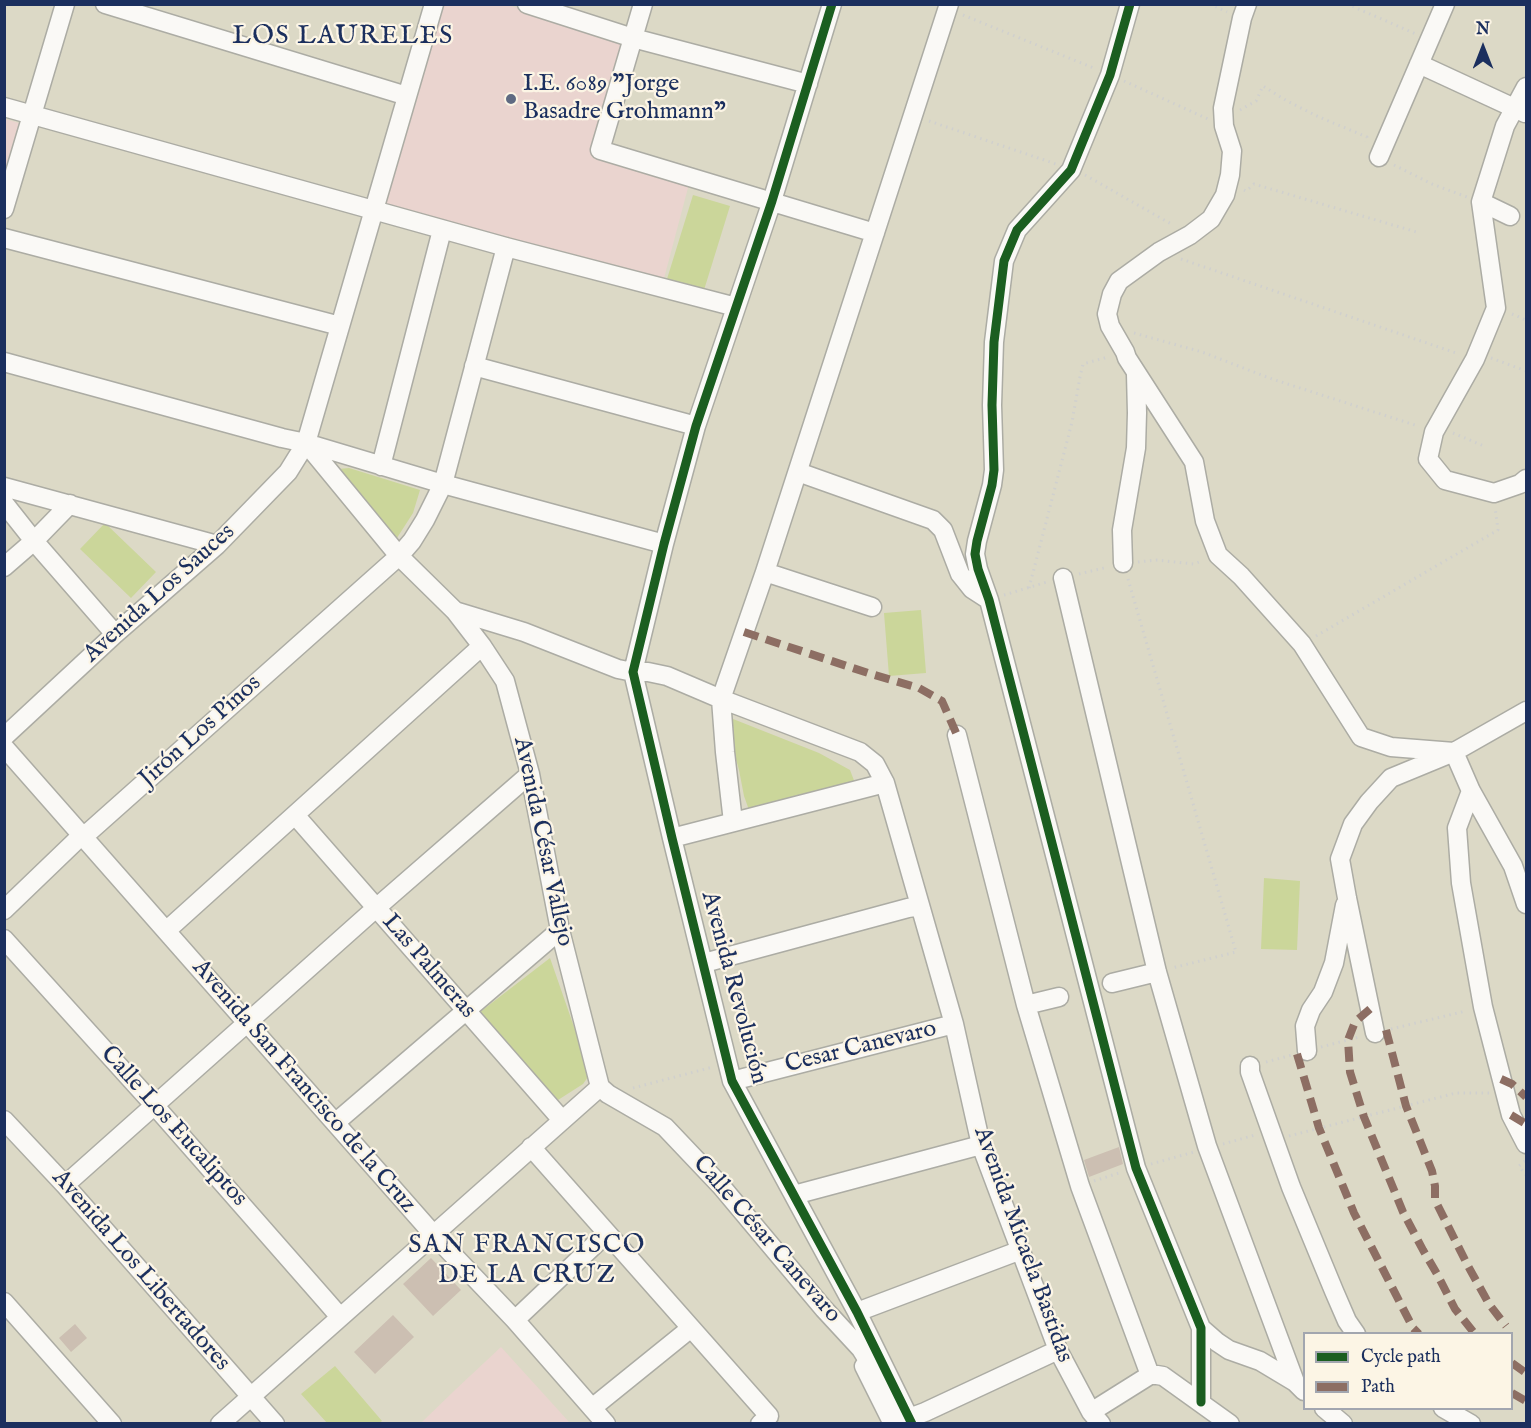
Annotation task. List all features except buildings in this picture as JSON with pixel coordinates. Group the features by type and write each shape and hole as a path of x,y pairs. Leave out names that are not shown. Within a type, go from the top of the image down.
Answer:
{"street":[{"path":"4,209 65,4"},
{"path":"105,4 407,96"},
{"name":"Avenida Los Sauces","path":"4,737 115,634 217,545 288,472 306,443 434,4"},
{"path":"527,4 633,38 808,84"},
{"path":"643,4 600,150 875,233"},
{"path":"633,672 696,426 772,201 832,4"},
{"path":"1130,4 1110,75 1071,170 1017,230 1004,261 994,342 992,405 994,470 976,541 975,554 989,600 1136,1168 1201,1328 1201,1402"},
{"path":"1247,4 1223,108 1224,126 1232,152 1225,195 1211,219 1119,281 1112,294 1107,314 1110,326 1129,361 1194,462 1205,521 1218,555 1241,576 1302,644 1361,737 1391,747 1454,752"},
{"path":"1379,157 1445,4"},
{"path":"733,822 721,699 798,472 948,6"},
{"path":"1419,64 1521,111"},
{"path":"1527,87 1521,111 1506,126 1481,202 1496,308 1476,356 1435,429 1428,459 1445,480 1494,493 1520,484 1527,479"},
{"path":"4,107 442,230 736,307"},
{"path":"1481,202 1510,216"},
{"path":"381,466 442,230"},
{"path":"4,238 340,326"},
{"name":"Jirón Los Pinos","path":"4,910 82,836 399,556 412,541 443,484 506,247"},
{"path":"1123,563 1122,530 1136,448 1137,413 1129,361"},
{"path":"4,362 306,443 443,484 664,544"},
{"path":"474,366 696,426"},
{"name":"Avenida César Vallejo","path":"306,443 399,556 454,611 482,645 505,681 530,774 560,930 604,1091"},
{"path":"798,472 933,520 943,530 960,574 972,590 989,600"},
{"path":"4,487 217,545"},
{"path":"4,503 115,634"},
{"path":"4,567 34,541 70,504"},
{"path":"765,572 872,607"},
{"path":"1063,578 1157,972 1207,1148 1300,1386"},
{"name":"Avenida Micaela Bastidas","path":"454,611 525,632 618,669 668,676 721,699 860,752 875,764 885,783 954,1024 981,1144 1058,1350 1096,1418"},
{"path":"166,931 482,645"},
{"name":"Avenida Revolución","path":"633,672 730,1072 857,1312 905,1422"},
{"path":"1375,1033 1340,859 1353,824 1391,778 1454,752 1527,711"},
{"path":"957,735 1026,1005 1080,1185 1150,1375"},
{"name":"Avenida San Francisco de la Cruz","path":"4,747 433,1234 515,1320 606,1424"},
{"path":"1454,752 1471,791 1513,866 1527,904"},
{"path":"65,1185 530,774"},
{"path":"672,838 885,783"},
{"path":"1471,791 1457,828 1461,883 1483,1007 1511,1115 1527,1144"},
{"name":"Las Palmeras","path":"295,815 562,1120"},
{"path":"1307,1051 1305,1026 1311,1010 1323,992 1334,963 1347,898"},
{"path":"704,963 897,910 920,906"},
{"path":"335,1123 560,930"},
{"name":"Calle Los Eucaliptos","path":"4,939 155,1106 340,1317"},
{"path":"1112,983 1157,972"},
{"path":"1026,1005 1059,997"},
{"name":"Cesar Canevaro","path":"730,1072 954,1024"},
{"path":"1250,1066 1291,1186 1347,1321 1355,1332"},
{"path":"220,1424 562,1120 604,1091"},
{"name":"Calle César Canevaro","path":"604,1091 665,1127 721,1186 810,1293 861,1349 905,1422"},
{"name":"Avenida Los Libertadores","path":"4,1120 65,1185 275,1424"},
{"path":"794,1195 981,1144"},
{"path":"531,1147 691,1328 765,1420"},
{"path":"515,1320 607,1233"},
{"path":"857,1312 1021,1250"},
{"path":"4,1302 112,1424"},
{"path":"592,1408 691,1328"},
{"path":"1201,1328 1229,1350 1260,1361 1300,1386"},
{"path":"905,1422 1058,1350"},
{"path":"1096,1418 1150,1375 1163,1376 1230,1424"},
{"path":"1326,1410 1343,1424"},
{"path":"1446,1410 1471,1424"}],"path":[{"path":"1347,4 1429,40"},
{"path":"948,6 1136,85 1224,126 1242,109 1256,101 1263,86 1287,101 1367,137 1365,153 1379,157 1432,184 1481,202"},
{"path":"1227,186 1246,190 1254,184 1420,233"},
{"path":"1159,252 1527,371"},
{"path":"1110,326 1202,352 1272,379 1484,446"},
{"path":"1029,588 1072,422 1083,364 1129,361"},
{"path":"1302,644 1498,530 1494,493"},
{"path":"989,600 1123,563 1156,560 1194,564 1218,555"},
{"path":"1123,563 1236,952 1157,972"},
{"path":"604,1091 730,1072"},
{"path":"1080,1185 1272,1131 1285,1137 1456,1093 1490,1093 1501,1078"},
{"path":"1527,1160 1519,1166 1527,1175"}],"shaded area":[{"name":"I.E. 6089 \"Jorge Basadre Grohmann\"","path":"443,5 508,5 625,41 592,157 689,184 662,286 381,207"},
{"path":"4,119 19,123 5,171"},
{"path":"501,1347 570,1423 421,1423 455,1390"}],"green space":[{"path":"693,195 730,206 704,290 667,279"},
{"path":"349,468 420,490 413,513 395,541 338,469"},
{"path":"105,523 156,572 131,598 80,549"},
{"path":"921,610 926,673 889,676 884,613"},
{"path":"728,717 819,753 850,770 855,783 749,810 732,745"},
{"path":"1264,878 1300,881 1297,950 1261,949"},
{"path":"550,958 589,1070 588,1077 583,1084 558,1100 480,1012"},
{"path":"335,1366 382,1421 379,1423 327,1423 301,1394"}],"marked path":[{"path":"744,632 919,688 942,701 957,735"},
{"path":"1370,1009 1355,1022 1348,1040 1350,1072 1364,1117 1403,1212 1455,1309 1473,1332"},
{"path":"1386,1030 1406,1106 1432,1171 1435,1200 1489,1304 1506,1326"},
{"path":"1297,1054 1319,1128 1354,1213 1417,1332"},
{"path":"1501,1079 1512,1084 1526,1097"},
{"path":"1511,1115 1526,1124"},
{"path":"1513,1364 1526,1373"},
{"path":"1513,1394 1526,1401"}],"cycle path":[{"path":"832,4 772,201 696,426 633,672 732,1081 857,1312 912,1424"},
{"path":"1130,4 1110,75 1071,170 1017,230 1004,261 994,342 992,405 994,470 975,554 989,600 1136,1168 1201,1328 1201,1402"}],"place":[{"name":"I.E. 6089 \"Jorge Basadre Grohmann\"","path":"511,99"}],"district":[{"name":"LOS LAURELES","path":"343,38"},
{"name":"SAN FRANCISCO DE LA CRUZ","path":"527,1262"}]}
